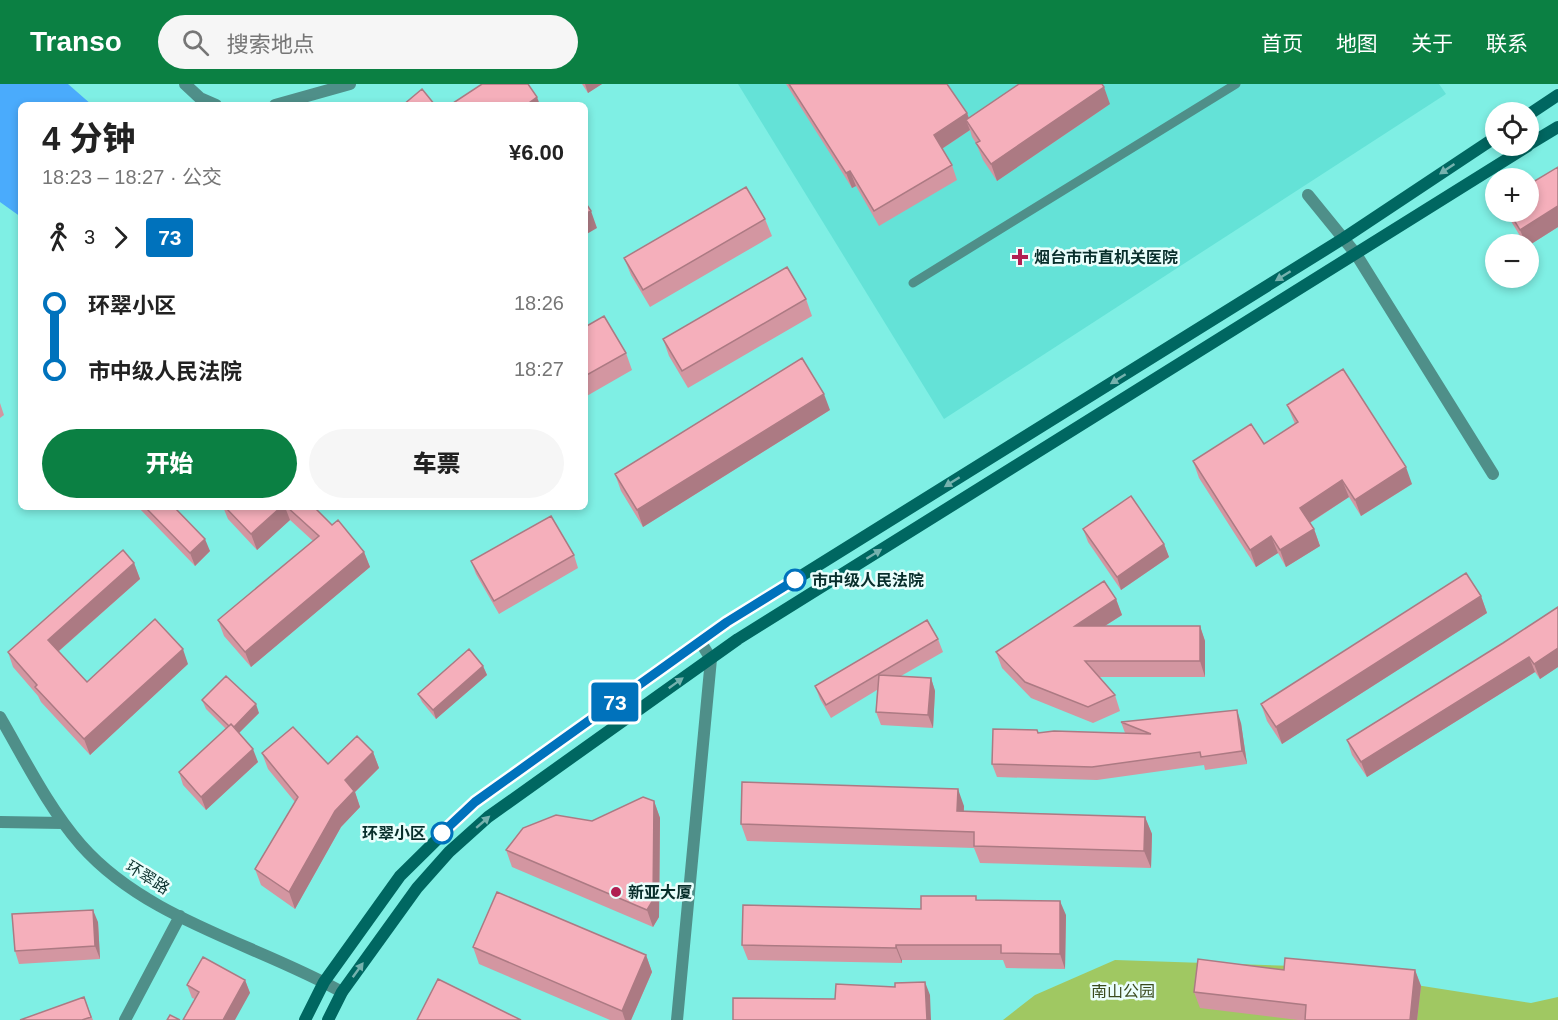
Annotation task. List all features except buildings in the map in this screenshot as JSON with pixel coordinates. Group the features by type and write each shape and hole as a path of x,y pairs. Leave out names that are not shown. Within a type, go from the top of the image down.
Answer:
{"main road":[{"path":"1539,108 1558,95"},
{"path":"1539,138 1558,127"},
{"path":"305,1020 324,982 400,876 475,802 700,641 1344,238 1485,144"},
{"path":"328,1020 342,992 417,888 449,852 488,817 738,639 1511,156"}],"street":[{"path":"185,84 200,98 209,102"},
{"path":"286,102 350,84"},
{"path":"1308,195 1356,254 1493,474"},
{"path":"677,1020 711,658 700,641"},
{"name":"环翠路","path":"0,717 63,823 82,847 122,883 180,915 342,992"},
{"path":"0,822 63,823"},
{"path":"125,1020 180,915"}],"lane":[{"path":"913,283 1236,84"}],"shaded area":[{"path":"0,84 68,84 89,102 18,102 18,215 0,202"},
{"name":"烟台市市直机关医院","path":"738,84 1439,84 1446,94 944,419"}],"green space":[{"name":"南山公园","path":"1115,960 1295,966 1531,1003 1558,997 1558,1020 1003,1020 1035,995"}],"bus line":[{"name":"73","path":"442,833 475,802 727,622 795,580"}],"place":[{"name":"烟台市市直机关医院","path":"1020,257"},
{"name":"市中级人民法院","path":"795,580"},
{"name":"环翠小区","path":"442,833"},
{"name":"新亚大厦","path":"616,892"}]}
